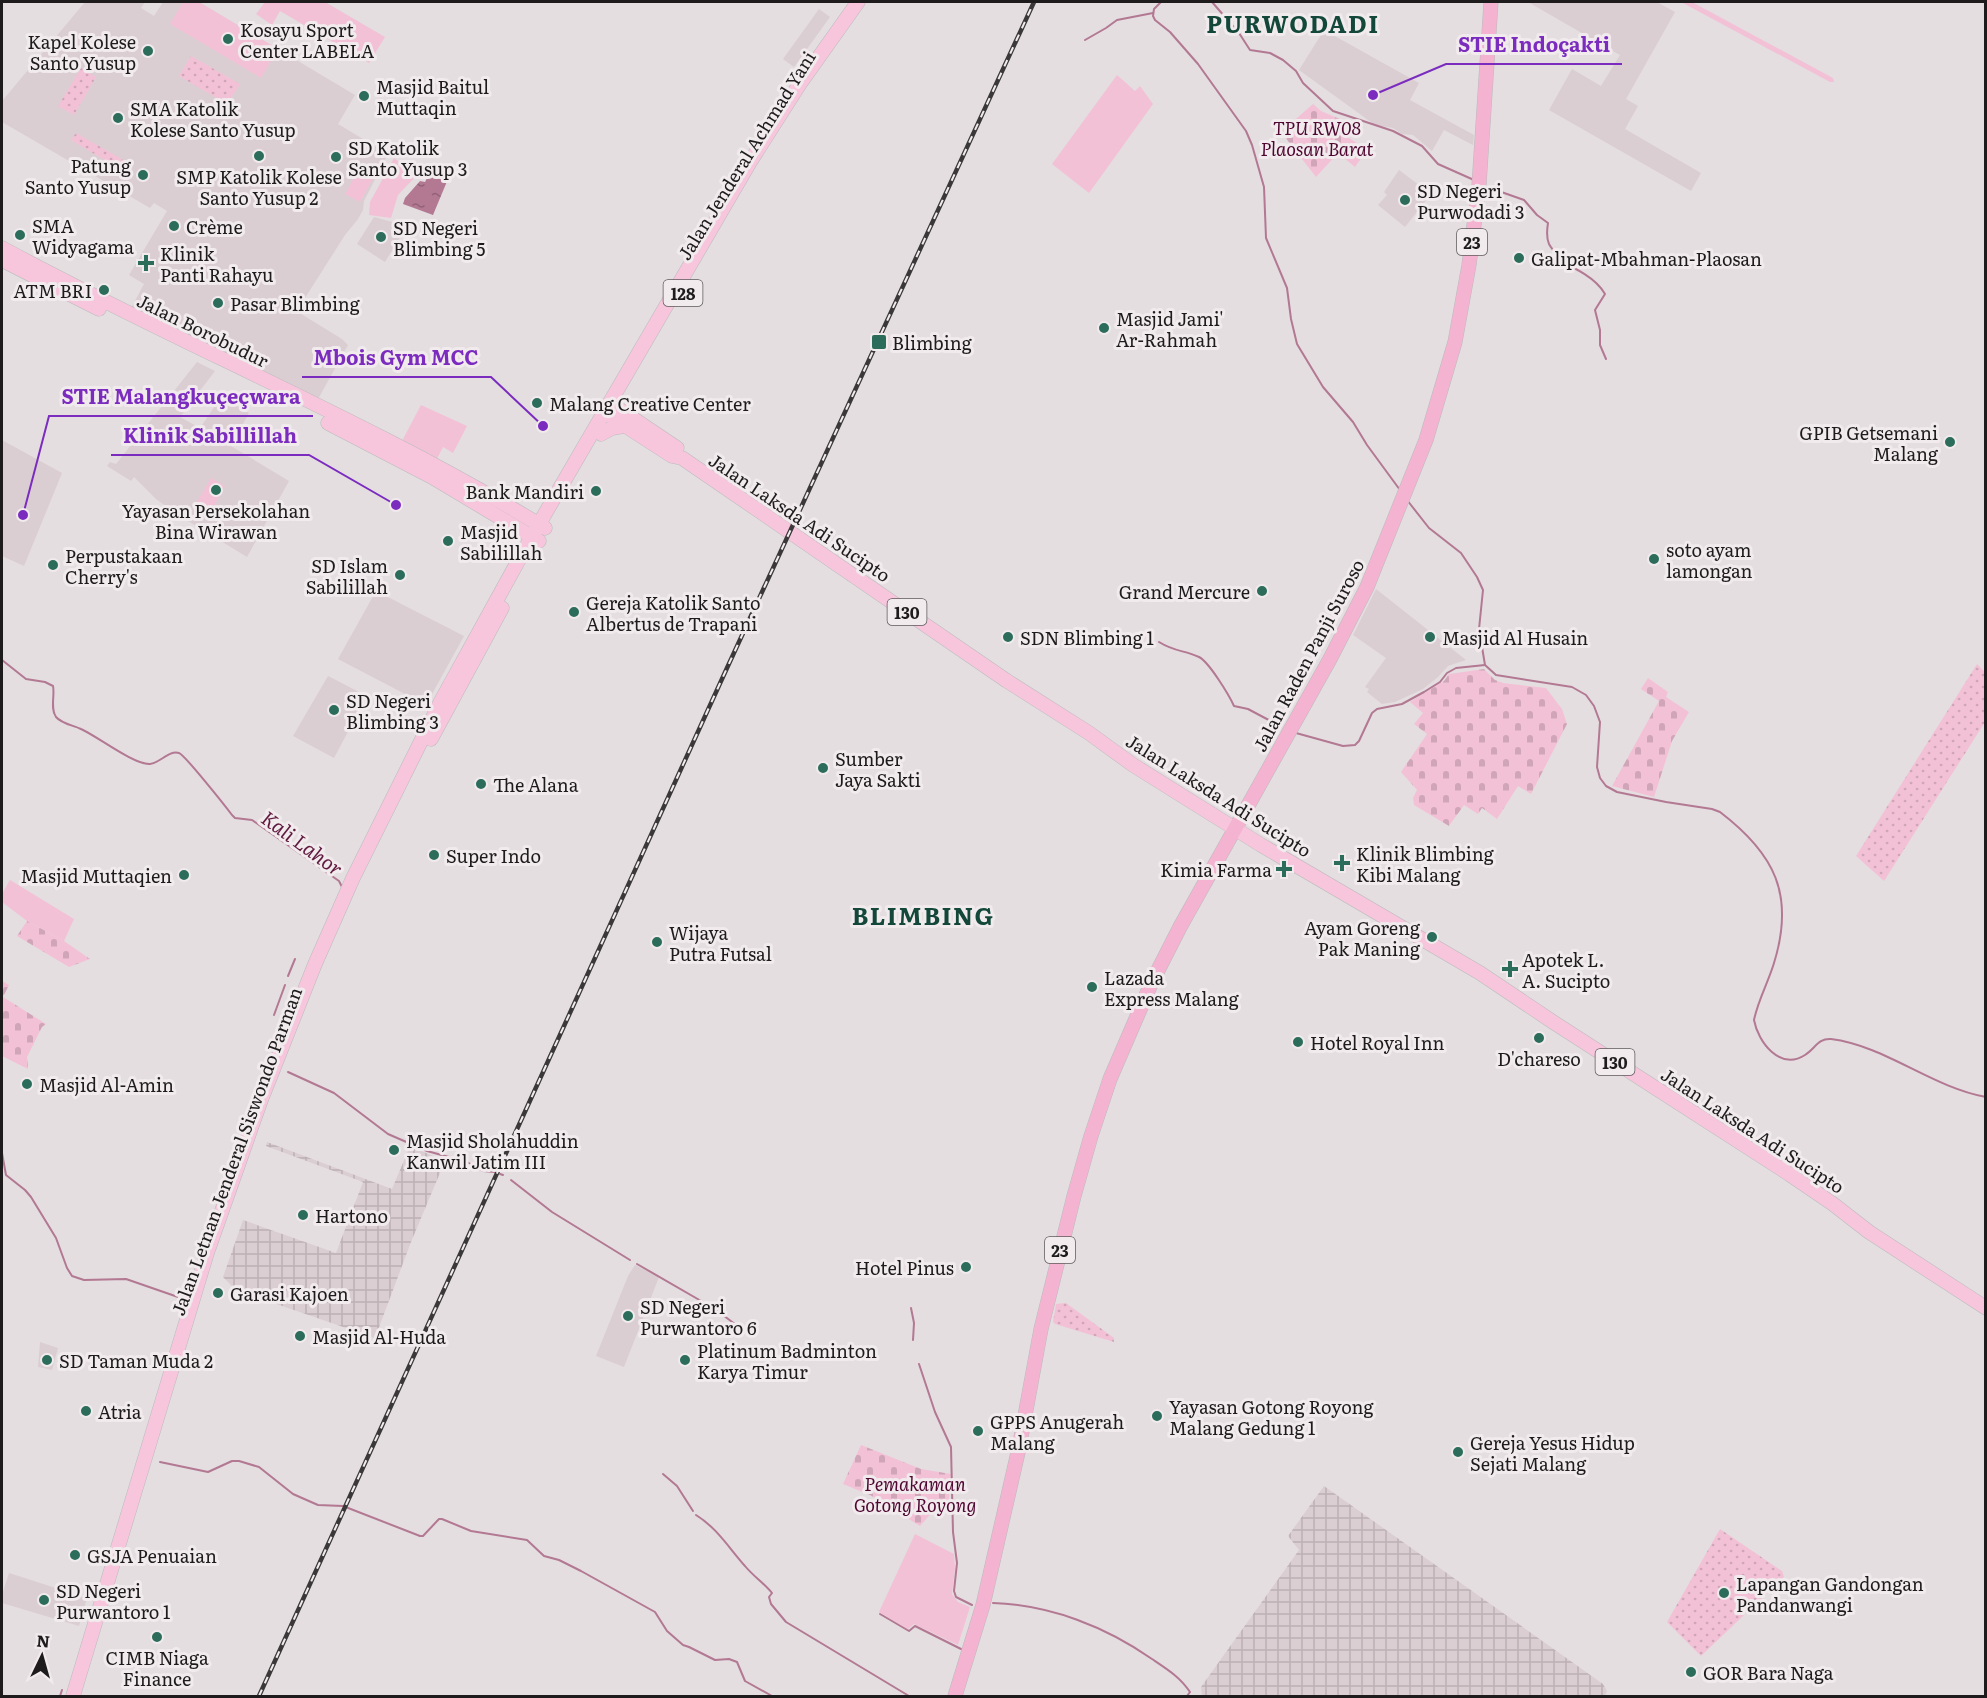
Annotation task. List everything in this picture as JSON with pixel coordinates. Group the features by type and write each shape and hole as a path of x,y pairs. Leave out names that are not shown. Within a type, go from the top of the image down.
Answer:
{"highway":[{"name":"Jalan Raden Panji Suroso","path":"1236,829 1367,587 1426,440 1461,313 1479,185 1491,2"},
{"name":"23","path":"955,1696 986,1594 1021,1437 1041,1329 1091,1136 1121,1051 1150,984 1236,829"}],"main road":[{"name":"Jalan Jenderal Achmad Yani","path":"441,700 470,655 799,85 858,2"},
{"name":"Jalan Jenderal Achmad Yani","path":"754,164 866,2"},
{"name":"Jalan Borobudur","path":"2,248 41,275"},
{"name":"Jalan Borobudur","path":"2,260 41,275 460,486 539,533"},
{"name":"Jalan Jenderal Achmad Yani","path":"539,533 601,434 613,407"},
{"name":"Jalan Laksda Adi Sucipto","path":"613,407 626,421 677,449 682,458 1007,681 1236,829 1480,973 1789,1174 1869,1232 1986,1308"},
{"path":"601,434 626,421 624,410 613,407"},
{"name":"Jalan Jenderal Achmad Yani","path":"466,673 470,655"},
{"name":"Jalan Letnan Jenderal Siswondo Parman","path":"180,1351 236,1193 322,967 372,856 466,673"},
{"name":"Jalan Letnan Jenderal Siswondo Parman","path":"78,1696 234,1174 311,975 358,868 441,700"}],"shaded area":[{"path":"85,2 145,2 141,8 154,16 163,2 199,2 355,95 338,124 388,154 364,201 363,210 358,219 345,235 298,312 348,345 317,401 131,308 144,284 129,275 167,211 154,203 150,208 2,122 2,101"},
{"path":"1528,2 1657,2 1675,12 1626,99 1638,106 1625,129 1701,173 1691,191 1549,110 1572,69 1601,86 1620,55"},
{"path":"819,9 830,17 794,67 783,59"},
{"path":"1324,30 1419,83 1410,100 1474,135 1473,145 1444,130 1432,151 1413,135 1402,134 1393,128 1375,125 1299,70"},
{"name":"SD Negeri Purwodadi 3","path":"1399,170 1431,194 1405,227 1378,205 1387,195 1384,192"},
{"name":"SD Negeri Blimbing 5","path":"374,217 407,226 385,262 357,244"},
{"name":"Yayasan Persekolahan Bina Wirawan","path":"197,362 215,371 180,417 200,428 221,397 249,413 231,446 289,481 247,557 175,513 156,499 134,477 131,481 107,466 110,462 116,464"},
{"path":"2,440 62,473 24,566 2,556"},
{"path":"1376,589 1466,660 1448,666 1423,689 1395,702 1382,704 1367,692 1369,689 1365,687 1386,658 1353,635"},
{"path":"376,591 464,636 426,705 338,659"},
{"name":"SD Negeri Blimbing 3","path":"328,676 367,696 334,758 293,736"},
{"path":"267,1142 392,1189 410,1146 445,1161 411,1242 375,1338 253,1296 233,1287 223,1277 243,1220 336,1253 363,1182 266,1146"},
{"name":"SD Negeri Purwantoro 6","path":"635,1265 659,1277 624,1367 596,1356 628,1276"},
{"name":"SD Taman Muda 2","path":"40,1342 58,1348 52,1370 38,1367"},
{"path":"1324,1486 1603,1684 1607,1691 1605,1696 1202,1696 1201,1687 1299,1550 1288,1536"},
{"name":"SD Negeri Purwantoro 1","path":"9,1573 87,1598 79,1626 2,1603 2,1595"}],"green space":[{"name":"Kosayu Sport Center LABELA","path":"183,2 199,2 278,49 261,78 170,24"},
{"path":"265,2 325,2 385,37 369,63 280,11 272,25 256,14"},
{"path":"1681,2 1692,2 1833,78 1834,82 1830,82"},
{"path":"191,56 240,84 227,104 179,76"},
{"path":"81,68 96,77 74,115 58,106"},
{"path":"1117,75 1135,91 1140,86 1153,104 1089,193 1052,164"},
{"name":"TPU RW08 Plaosan Barat","path":"1313,104 1321,111 1349,123 1344,135 1367,149 1355,167 1338,153 1316,177 1281,132"},
{"path":"76,133 125,161 120,169 71,140"},
{"path":"394,158 417,175 398,195 391,218 369,215 370,202"},
{"path":"360,167 375,175 360,202 345,194"},
{"path":"421,405 467,426 453,453 443,447 437,459 402,441"},
{"path":"211,478 225,486 209,515 194,507"},
{"path":"1977,664 1985,672 1985,722 1884,881 1856,856"},
{"path":"1484,669 1495,680 1503,683 1546,688 1562,709 1567,724 1531,794 1518,786 1497,819 1482,808 1478,814 1464,805 1449,826 1414,805 1413,798 1417,790 1401,772 1427,734 1414,724 1423,713 1410,702 1444,681 1449,674"},
{"path":"1648,678 1668,692 1666,697 1689,712 1672,741 1654,797 1612,786 1659,701 1641,689"},
{"path":"10,880 74,919 64,941 27,921 2,902 2,894"},
{"path":"27,921 64,941 90,959 69,967 17,936"},
{"path":"2,981 9,985 3,997 46,1024 42,1027 27,1057 28,1069 2,1056"},
{"path":"1066,1303 1114,1338 1114,1342 1055,1324 1053,1322 1056,1304"},
{"name":"Pemakaman Gotong Royong","path":"861,1445 921,1469 951,1474 948,1509 935,1509 920,1526 870,1495 843,1484"},
{"name":"Lapangan Gandongan Pandanwangi","path":"1720,1529 1782,1571 1784,1577 1701,1656 1667,1622"},
{"path":"915,1534 954,1554 952,1594 958,1602 970,1607 958,1645 914,1624 908,1629 879,1612"}],"water":[{"path":"430,172 448,179 433,215 403,204 405,198 420,181 425,182"}],"waterway":[{"path":"1161,2 1154,9 1155,20 1170,32 1198,64 1246,131 1252,145 1264,187 1266,238 1287,288 1297,344 1323,387 1353,422 1400,490"},
{"path":"1212,2 1239,33 1250,50 1270,53 1283,60 1296,71 1303,83 1333,111 1393,131 1422,146 1438,164 1474,180"},
{"path":"1085,40 1117,20 1153,13"},
{"path":"1490,188 1524,200 1537,215 1548,223 1548,241 1559,261 1591,278 1601,288 1605,294 1595,310 1600,330 1600,345 1606,359"},
{"path":"1407,500 1429,528 1461,553 1477,577 1483,590 1479,629 1485,665 1496,675 1572,687 1586,695 1594,706 1600,722 1597,767 1600,778 1606,786 1617,792 1720,812 1755,844 1767,860 1776,878 1781,896 1782,917 1774,963 1754,1020 1765,1045 1779,1057 1796,1059 1827,1039 1851,1043 1890,1058 1946,1085 1986,1097"},
{"path":"1159,642 1199,657 1213,672 1234,706 1248,709 1280,726"},
{"name":"Kali Lahor","path":"2,660 26,679 45,682 53,686 54,714 64,723 88,733 143,763 150,764 172,753 179,753 235,818 252,820 339,881 342,887"},
{"path":"1296,733 1343,746 1355,745 1372,713 1377,709 1402,704 1440,682 1447,673 1456,668 1485,665"},
{"path":"288,976 295,959"},
{"path":"274,1015 285,985"},
{"path":"288,1072 334,1093 388,1134 427,1151 467,1162 483,1171 495,1172"},
{"path":"2,1153 6,1175 31,1197 56,1238 72,1276 84,1280 126,1279 178,1297"},
{"path":"511,1180 552,1212 630,1260"},
{"path":"637,1264 715,1309 744,1331"},
{"path":"911,1308 914,1323 913,1340"},
{"path":"919,1364 935,1412 951,1447 953,1532 957,1563 954,1591 956,1597 972,1605"},
{"path":"160,1462 208,1472 232,1461 239,1461 259,1467 293,1494 318,1505 343,1506 420,1536 423,1536 439,1519 442,1519 471,1531 527,1540 544,1556 559,1560 581,1571 655,1612 667,1631 683,1645 715,1660 729,1659 737,1662 745,1681 772,1696"},
{"path":"663,1474 677,1486 693,1511"},
{"path":"696,1515 717,1532 748,1570 772,1593 769,1597 771,1604 786,1622 909,1696"},
{"path":"993,1603 1057,1613 1116,1637 1168,1670 1190,1692 1187,1696"},
{"path":"880,1614 909,1631 915,1626 961,1649"},
{"path":"60,1696 62,1690"}],"railway":[{"path":"259,1696 727,668 1034,2"}],"place":[{"name":"Kosayu Sport Center LABELA","path":"228,39"},
{"name":"Kapel Kolese Santo Yusup","path":"148,51"},
{"name":"STIE Indoçakti","path":"1373,95"},
{"name":"Masjid Baitul Muttaqin","path":"364,96"},
{"name":"SMA Katolik Kolese Santo Yusup","path":"118,118"},
{"name":"SMP Katolik Kolese Santo Yusup 2","path":"259,156"},
{"name":"SD Katolik Santo Yusup 3","path":"336,157"},
{"name":"Patung Santo Yusup","path":"143,175"},
{"name":"SD Negeri Purwodadi 3","path":"1405,200"},
{"name":"Crème","path":"174,226"},
{"name":"SMA Widyagama","path":"20,235"},
{"name":"SD Negeri Blimbing 5","path":"381,237"},
{"name":"Galipat-Mbahman-Plaosan","path":"1519,258"},
{"name":"Klinik Panti Rahayu","path":"146,263"},
{"name":"ATM BRI","path":"104,290"},
{"name":"Pasar Blimbing","path":"218,303"},
{"name":"Masjid Jami' Ar-Rahmah","path":"1104,328"},
{"name":"Blimbing","path":"879,342"},
{"name":"Malang Creative Center","path":"537,403"},
{"name":"Mbois Gym MCC","path":"543,426"},
{"name":"GPIB Getsemani Malang","path":"1950,442"},
{"name":"Yayasan Persekolahan Bina Wirawan","path":"216,490"},
{"name":"Bank Mandiri","path":"596,491"},
{"name":"Klinik Sabillillah","path":"396,505"},
{"name":"STIE Malangkuçeçwara","path":"23,515"},
{"name":"Masjid Sabilillah","path":"448,541"},
{"name":"soto ayam lamongan","path":"1654,559"},
{"name":"Perpustakaan Cherry's","path":"53,565"},
{"name":"SD Islam Sabilillah","path":"400,575"},
{"name":"Grand Mercure","path":"1262,591"},
{"name":"Gereja Katolik Santo Albertus de Trapani","path":"574,612"},
{"name":"SDN Blimbing 1","path":"1008,637"},
{"name":"Masjid Al Husain","path":"1430,637"},
{"name":"SD Negeri Blimbing 3","path":"334,710"},
{"name":"Sumber Jaya Sakti","path":"823,768"},
{"name":"The Alana","path":"481,784"},
{"name":"Super Indo","path":"434,855"},
{"name":"Klinik Blimbing Kibi Malang","path":"1342,863"},
{"name":"Kimia Farma","path":"1284,869"},
{"name":"Masjid Muttaqien","path":"184,875"},
{"name":"Ayam Goreng Pak Maning","path":"1432,937"},
{"name":"Wijaya Putra Futsal","path":"657,942"},
{"name":"Apotek L. A. Sucipto","path":"1510,969"},
{"name":"Lazada Express Malang","path":"1092,987"},
{"name":"D'chareso","path":"1539,1038"},
{"name":"Hotel Royal Inn","path":"1298,1042"},
{"name":"Masjid Al-Amin","path":"27,1084"},
{"name":"Masjid Sholahuddin Kanwil Jatim III","path":"394,1150"},
{"name":"Hartono","path":"303,1215"},
{"name":"Hotel Pinus","path":"966,1267"},
{"name":"Garasi Kajoen","path":"218,1293"},
{"name":"SD Negeri Purwantoro 6","path":"628,1316"},
{"name":"Masjid Al-Huda","path":"300,1336"},
{"name":"SD Taman Muda 2","path":"47,1360"},
{"name":"Platinum Badminton Karya Timur","path":"685,1360"},
{"name":"Atria","path":"86,1411"},
{"name":"Yayasan Gotong Royong Malang Gedung 1","path":"1157,1416"},
{"name":"GPPS Anugerah Malang","path":"978,1431"},
{"name":"Gereja Yesus Hidup Sejati Malang","path":"1458,1452"},
{"name":"GSJA Penuaian","path":"75,1555"},
{"name":"Lapangan Gandongan Pandanwangi","path":"1724,1593"},
{"name":"SD Negeri Purwantoro 1","path":"44,1600"},
{"name":"CIMB Niaga Finance","path":"157,1637"},
{"name":"GOR Bara Naga","path":"1691,1672"}],"district":[{"name":"PURWODADI","path":"1293,22"},
{"name":"BLIMBING","path":"923,914"}]}
